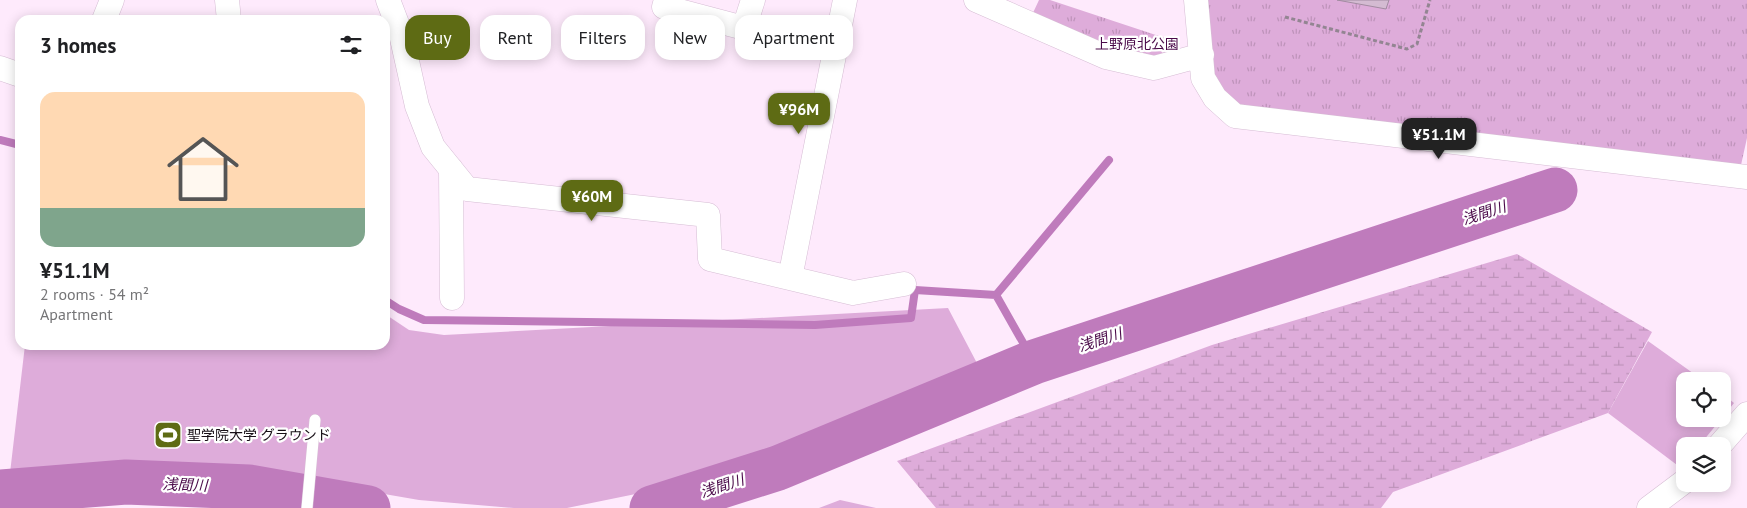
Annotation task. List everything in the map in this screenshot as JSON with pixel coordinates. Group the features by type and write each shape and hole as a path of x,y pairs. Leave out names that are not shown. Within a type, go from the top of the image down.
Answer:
{"street":[{"path":"106,15 112,0"},
{"path":"228,0 229,15"},
{"path":"388,0 400,34 417,106 433,147 467,189 708,215 710,259 853,293 904,284"},
{"path":"666,0 664,7 744,28 753,0"},
{"path":"790,278 846,0"},
{"path":"976,0 1116,59 1154,68 1202,56"},
{"path":"1196,0 1202,56 1202,78 1214,98 1235,116 1747,177"},
{"path":"0,68 15,73"},
{"path":"451,169 452,298"},
{"path":"1727,437 1747,414"},
{"path":"1649,508 1676,488"}],"lane":[{"path":"306,508 315,420"}],"path":[{"path":"1285,18 1407,49 1417,44 1430,0"}],"green space":[{"name":"上野原北公園","path":"1039,0 1050,0 1180,43 1175,57 1136,59 1032,15"},
{"path":"1204,0 1747,0 1747,138 1741,165 1240,108 1214,84"},
{"path":"1517,254 1652,332 1608,413 1393,492 1381,508 936,508 897,461 1212,345"},
{"path":"948,308 979,367 714,478 567,508 514,508 419,500 223,466 10,473 24,350 390,350 390,317 409,330 444,335"},
{"path":"1648,341 1691,372 1676,372 1676,427 1714,427 1706,437 1676,437 1676,464 1608,413"},
{"path":"840,500 876,508 819,508"}],"building":[{"path":"1337,0 1389,0 1386,9"}],"waterway":[{"path":"0,140 15,144"},
{"path":"996,295 1109,160"},
{"name":"浅間川","path":"652,508 778,468 1034,362 1555,190"},
{"path":"390,303 424,320 815,325 911,318 915,290 996,295 1034,362"},
{"name":"浅間川","path":"0,492 126,482 249,487 368,508"}],"place":[{"name":"聖学院大学 グラウンド","path":"168,435"}]}
